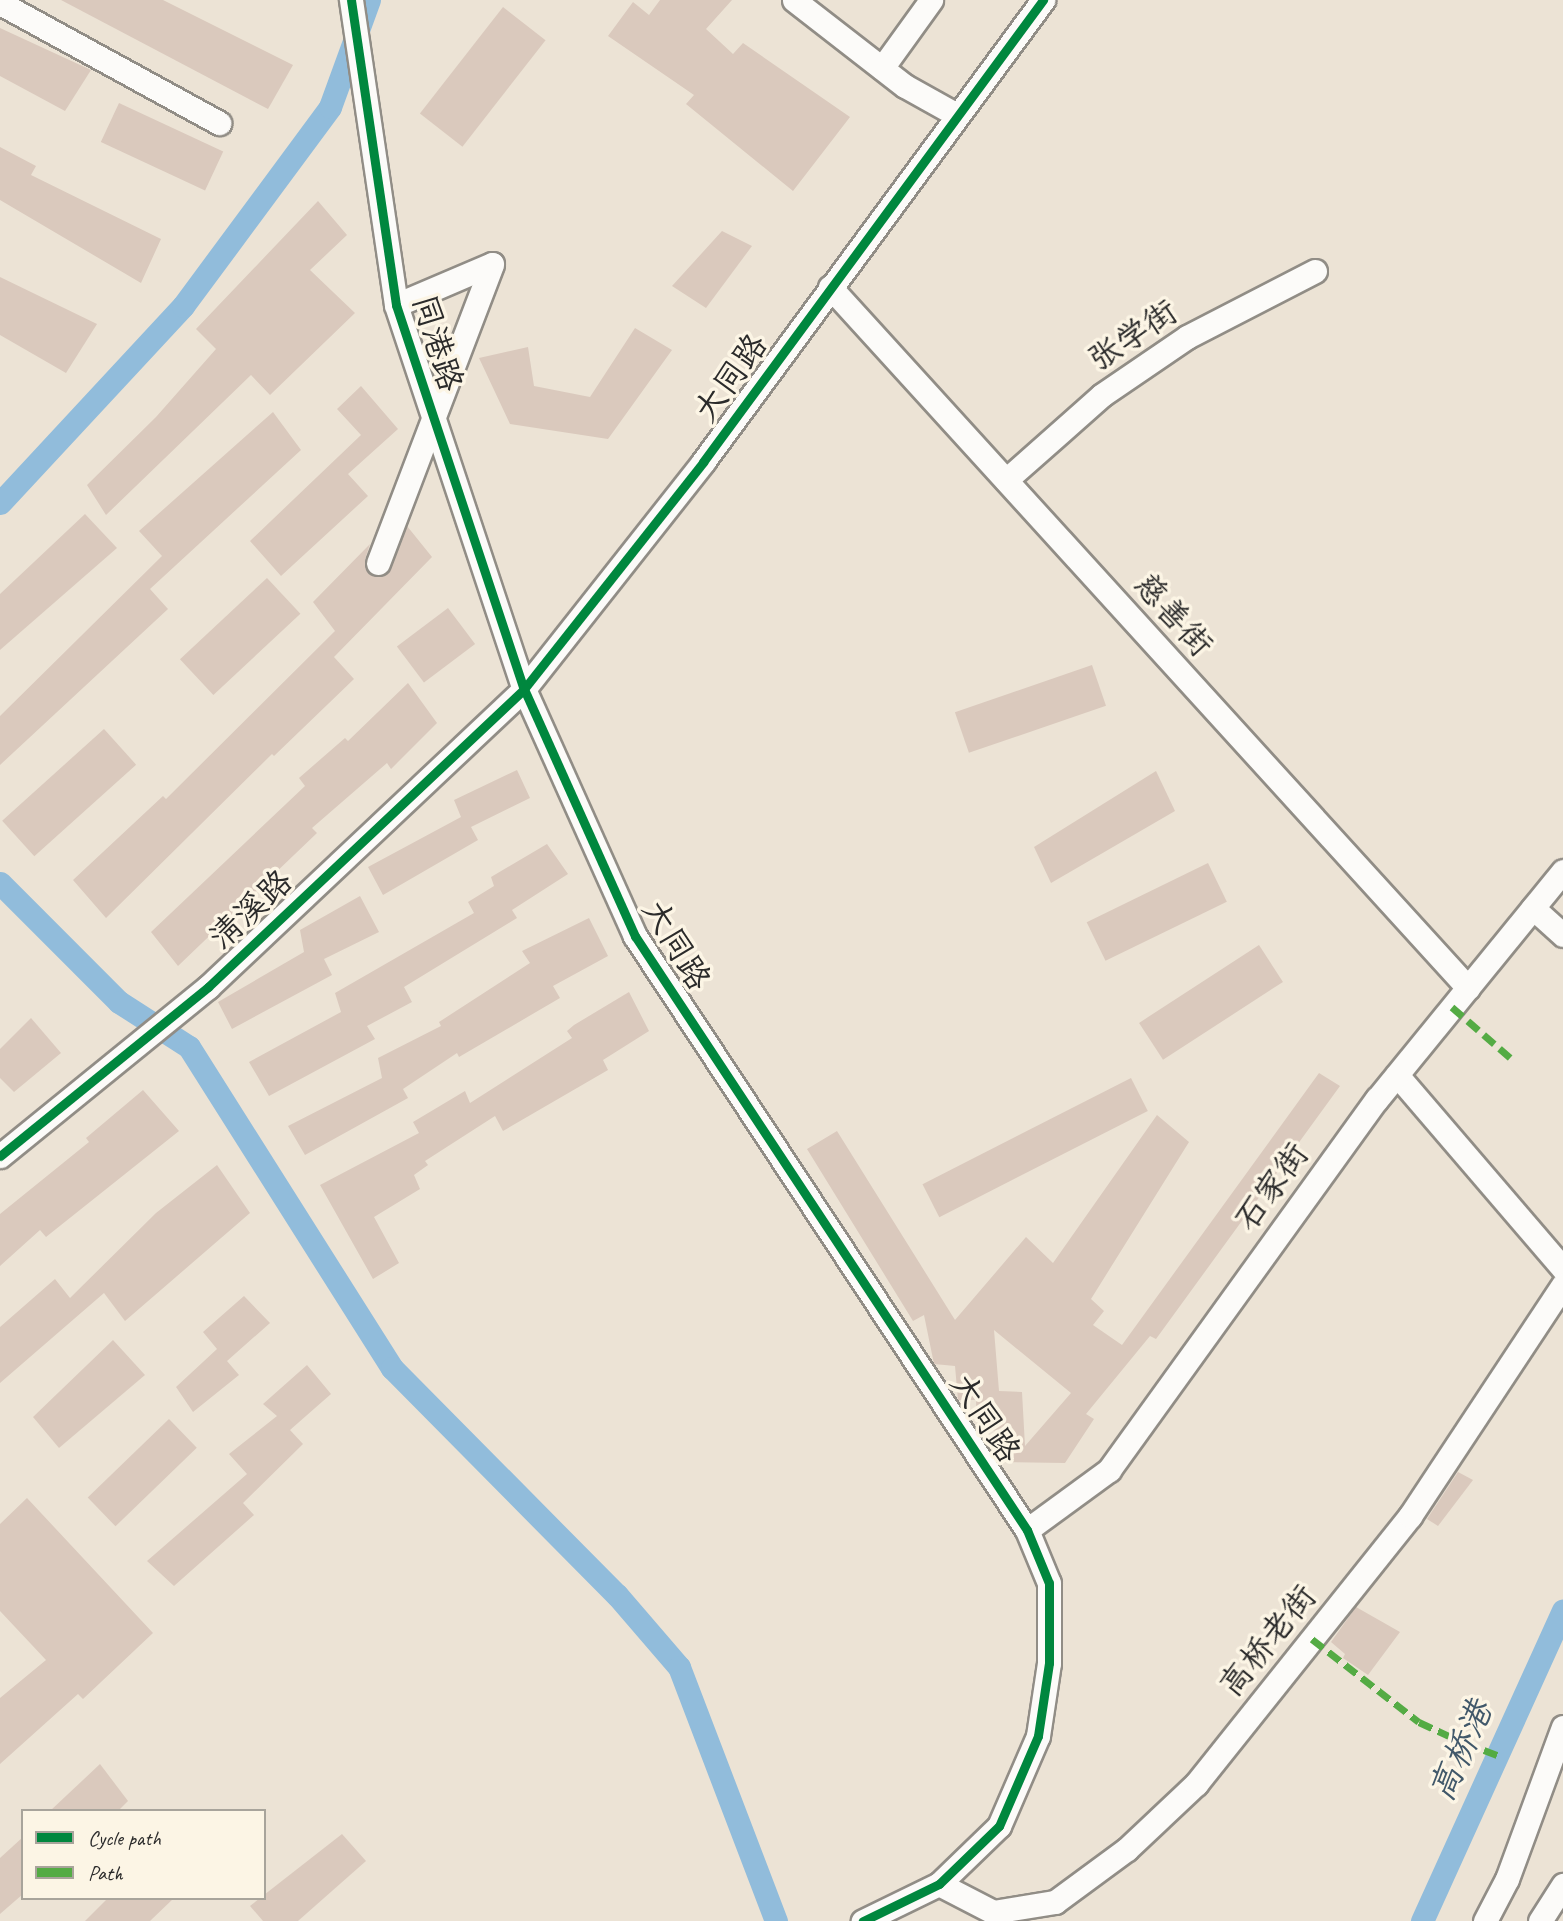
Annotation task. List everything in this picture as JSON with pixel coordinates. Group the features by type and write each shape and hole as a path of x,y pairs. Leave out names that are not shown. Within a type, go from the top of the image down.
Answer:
{"street":[{"name":"同港路","path":"351,0 396,305 524,689"},
{"path":"794,0 881,68 957,115"},
{"path":"881,68 931,0"},
{"name":"大同路","path":"863,1921 939,1884 999,1826 1038,1736 1048,1662 1049,1583 1027,1530 635,936 524,689 703,462 1043,0"},
{"path":"0,3 219,123"},
{"path":"378,563 492,264 396,305"},
{"name":"张学街","path":"1006,480 1102,395 1187,337 1315,271"},
{"name":"慈善街","path":"830,286 1468,988"},
{"name":"清溪路","path":"0,1156 208,987 524,689"},
{"name":"石家街","path":"1027,1530 1109,1470 1397,1075 1563,872"},
{"path":"1533,908 1563,935"},
{"path":"1397,1075 1563,1269"},
{"name":"高桥老街","path":"939,1884 993,1912 1055,1902 1127,1849 1196,1784 1410,1516 1563,1285"},
{"path":"1485,1921 1554,1782 1563,1727"},
{"path":"1552,1914 1563,1885"}],"building":[{"path":"61,0 163,0 293,65 268,109"},
{"path":"660,0 732,0 706,29 733,54 743,43 850,117 793,191 686,104 694,95 608,36 633,2 649,15"},
{"path":"503,7 546,40 462,147 420,113"},
{"path":"0,28 91,70 65,111 0,76"},
{"path":"119,103 223,152 205,191 101,142"},
{"path":"0,147 36,166 31,175 161,239 141,283 0,200"},
{"path":"318,201 347,235 310,270 355,313 270,395 251,375 106,515 87,485 156,417 216,349 196,329"},
{"path":"722,231 752,246 706,308 672,286"},
{"path":"0,277 97,324 66,373 0,335"},
{"path":"635,328 672,350 608,439 510,424 479,358 528,347 534,386 590,397"},
{"path":"361,386 398,429 348,474 368,496 281,576 250,541 361,435 337,409"},
{"path":"273,412 301,450 150,589 168,609 0,765 0,716 162,556 139,531"},
{"path":"85,514 117,548 0,650 0,594"},
{"path":"407,526 432,557 334,657 354,679 274,756 272,754 106,918 73,880 163,796 166,799 335,631 313,602 370,544 365,559 367,571 374,576 386,574"},
{"path":"267,578 300,614 213,695 180,659"},
{"path":"448,608 475,644 424,682 397,647"},
{"path":"1092,665 1106,706 969,753 955,712"},
{"path":"408,683 437,723 391,769 387,763 312,828 317,833 178,966 151,932 305,786 299,778 345,738 348,741"},
{"path":"104,729 136,765 34,856 2,821"},
{"path":"517,770 530,798 471,827 478,840 383,895 368,867 461,817 454,800"},
{"path":"1156,771 1175,811 1051,883 1034,847"},
{"path":"547,844 568,874 512,910 517,918 404,987 412,1002 367,1026 375,1039 269,1096 249,1062 341,1012 335,993 474,913 468,902 494,886 491,877"},
{"path":"1208,863 1227,902 1106,961 1087,922"},
{"path":"360,896 379,932 324,959 332,975 232,1029 218,1002 304,952 300,930"},
{"path":"589,918 608,956 553,986 560,998 459,1057 457,1053 403,1089 408,1098 305,1155 288,1126 382,1078 378,1058 441,1026 439,1022 530,963 522,951"},
{"path":"1259,945 1283,982 1163,1060 1139,1023"},
{"path":"629,992 649,1031 603,1060 608,1070 503,1131 495,1116 425,1161 428,1165 414,1175 420,1189 374,1217 399,1263 373,1279 320,1185 419,1133 413,1122 465,1091 470,1103 572,1038 567,1031 574,1025"},
{"path":"31,1018 61,1053 14,1092 0,1078 0,1049"},
{"path":"1319,1073 1340,1086 1156,1339 1150,1336 1086,1414 1094,1419 1065,1463 999,1462 999,1431 977,1429 976,1400 958,1400 955,1366 934,1364 924,1315 913,1321 807,1149 837,1131 955,1320 1026,1237 1053,1263 1157,1115 1189,1142 1091,1299 1104,1311 1093,1325 1122,1345","holes":["994,1330 1071,1393 1025,1446 1022,1392 999,1391"]},
{"path":"1131,1078 1148,1111 939,1217 923,1184"},
{"path":"143,1090 179,1131 46,1237 40,1230 0,1266 0,1214 89,1142 86,1138"},
{"path":"217,1165 250,1213 125,1321 104,1293 0,1383 0,1327 55,1279 70,1298 156,1213"},
{"path":"244,1296 270,1323 227,1361 239,1375 193,1412 176,1387 217,1349 203,1332"},
{"path":"113,1340 145,1375 59,1448 33,1417"},
{"path":"307,1365 331,1394 290,1430 303,1444 243,1503 254,1515 174,1586 147,1561 247,1474 229,1454 277,1416 263,1404"},
{"path":"169,1419 197,1448 116,1526 88,1497"},
{"path":"1458,1472 1473,1480 1438,1526 1427,1519"},
{"path":"27,1498 153,1633 83,1699 78,1694 0,1764 0,1698 46,1660 0,1611 0,1524"},
{"path":"1356,1607 1400,1632 1368,1675 1343,1658 1345,1654 1331,1642"},
{"path":"100,1764 128,1801 120,1809 52,1809"},
{"path":"342,1834 366,1861 298,1921 263,1921 250,1906 258,1900 266,1900 266,1893"},
{"path":"21,1839 21,1896 0,1914 0,1858"},
{"path":"106,1900 172,1900 150,1921 85,1921"}],"waterway":[{"path":"0,503 183,306 330,107 369,0"},
{"path":"0,883 119,1002 189,1047 392,1368 617,1595 679,1667 776,1921"},
{"name":"高桥港","path":"1422,1921 1563,1610"}],"marked path":[{"path":"1452,1007 1513,1060"},
{"path":"1312,1639 1419,1722 1449,1736"},
{"path":"1484,1750 1497,1755"}],"cycle path":[{"path":"351,0 396,305 524,689 635,936 1027,1530 1049,1583 1049,1663 1038,1736 999,1826 939,1884 863,1921"},
{"path":"0,1156 208,987 524,689 703,462 1043,0"}]}
